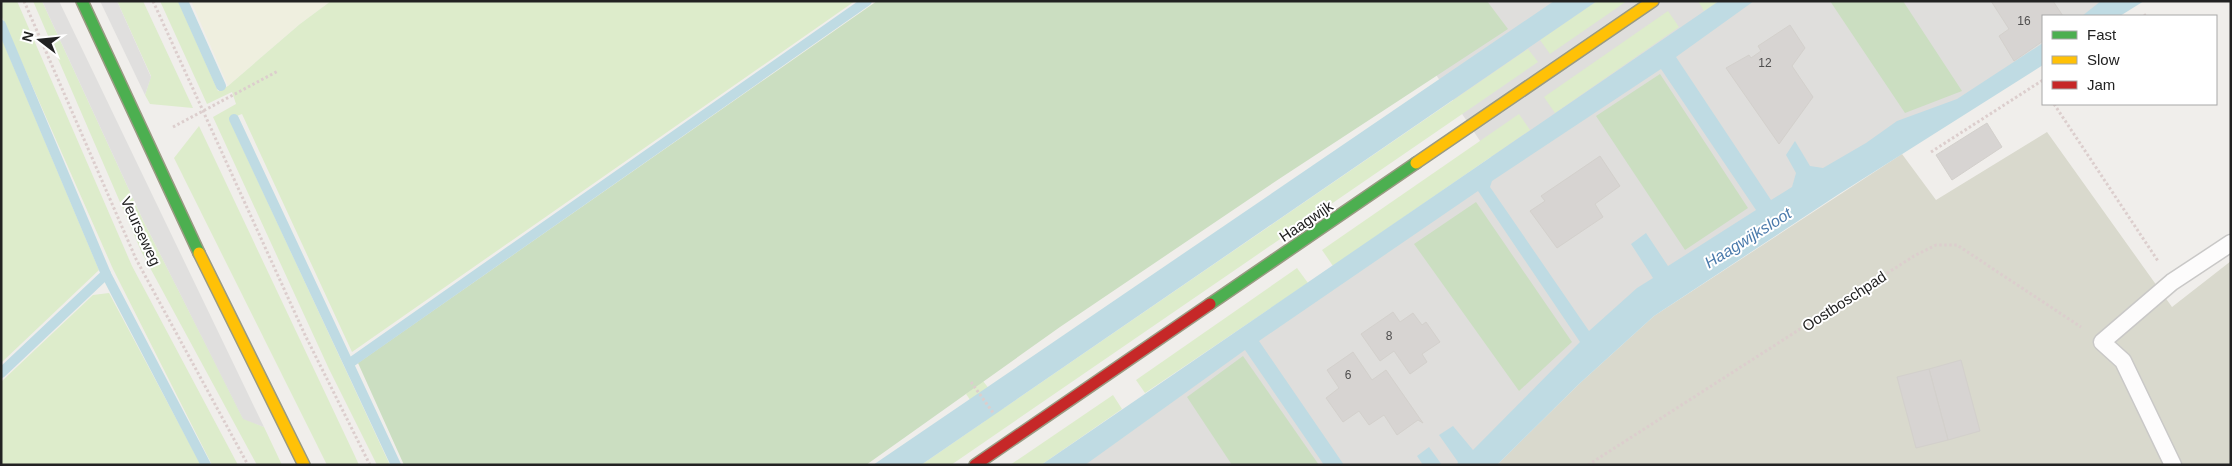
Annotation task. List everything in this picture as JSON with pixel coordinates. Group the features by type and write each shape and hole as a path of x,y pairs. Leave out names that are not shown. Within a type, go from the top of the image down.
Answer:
{"street":[{"path":"82,1 203,262 304,465"},
{"name":"Haagwijk","path":"975,465 1653,1"}],"lane":[{"path":"2173,465 2123,361 2102,342 2172,282 2231,243"}],"path":[{"name":"Veurseweg","path":"24,1 136,259 248,465"},
{"path":"152,1 306,335 370,465"},
{"path":"146,140 203,113 278,71"},
{"path":"1931,152 2042,81"},
{"path":"2055,105 2172,282"},
{"name":"Oostboschpad","path":"1588,465 1914,256 1936,245 1957,246 2102,342"},
{"path":"971,382 1012,439"}],"shaded area":[{"path":"42,1 59,1 264,427 243,419 143,220"},
{"path":"100,1 117,1 151,77 145,95"},
{"path":"1387,1 2118,1 2103,15 2042,15 2042,56 1655,302 1489,465 1062,465 1496,165"},
{"path":"2047,132 2172,307 2231,261 2231,465 1497,465 1579,384 1654,316 1902,154 1936,200"}],"green space":[{"path":"1,1 17,1 132,266 238,465 212,465 113,269 1,15"},
{"path":"33,1 42,1 143,220 243,418 264,427 282,465 257,465 142,253"},
{"path":"117,1 143,1 193,108 150,104 145,95 151,76"},
{"path":"160,1 178,1 218,91 228,86 300,24 331,1 855,1 352,352 242,114 229,119 390,465 377,465 329,369 213,117 236,104 232,92 207,104"},
{"path":"191,1 331,1 300,24 228,86"},
{"path":"877,1 1487,1 1508,29 1279,179 1060,327 866,465 404,465 358,363"},
{"path":"1597,1 1627,1 1550,54 1540,40"},
{"path":"1698,1 1719,1 1704,11"},
{"path":"1830,1 1903,1 1962,91 1905,113"},
{"path":"1668,11 1679,27 1555,113 1544,97"},
{"path":"1,37 99,270 1,363"},
{"path":"1528,49 1538,62 951,465 921,465 985,421 966,394 983,381 1004,408"},
{"path":"1660,74 1748,208 1685,250 1596,116"},
{"path":"1519,114 1530,130 1333,266 1322,250"},
{"path":"199,126 359,465 327,465 174,158"},
{"path":"1476,202 1572,342 1519,391 1414,244"},
{"path":"1297,268 1308,283 1145,393 1136,380"},
{"path":"109,293 201,465 1,465 1,382 93,295"},
{"path":"1243,356 1319,465 1232,465 1187,397"},
{"path":"1113,395 1122,409 1041,465 1010,465"}],"water":[{"path":"1554,1 1597,1 921,465 873,465"},
{"name":"Haagwijksloot","path":"1719,1 1754,1 1676,57 1771,200 1792,187 1796,173 1786,155 1795,141 1810,166 1823,168 1866,143 1897,121 1957,99 2042,44 2042,66 1839,194 1654,316 1579,384 1497,465 1457,465 1458,462 1439,435 1453,426 1473,450 1580,342 1478,191 1259,341 1344,465 1324,465 1245,350 1085,465 1041,465","holes":["1661,69 1756,210 1668,266 1646,233 1631,244 1653,278 1637,288 1589,331 1490,187 1492,181"]},
{"path":"2101,1 2144,1 2122,15 2083,15"},
{"path":"1429,447 1442,465 1423,465 1417,456"}],"building":[{"path":"1991,1 2053,1 2062,15 2042,15 2042,42 2014,61 1999,36 2009,29"},
{"path":"1790,25 1805,48 1792,66 1813,97 1779,144 1726,68 1749,55 1751,58 1761,51 1758,46"},
{"path":"1987,123 2002,147 1952,180 1936,155"},
{"path":"1600,156 1620,186 1595,204 1603,217 1557,248 1530,211 1545,201 1541,196"},
{"path":"1393,312 1400,322 1413,313 1422,325 1426,322 1440,342 1422,354 1427,362 1410,374 1394,351 1380,361 1361,334"},
{"path":"1353,352 1372,380 1386,370 1423,423 1418,420 1397,435 1384,415 1369,425 1359,411 1343,422 1326,398 1339,388 1327,370"},
{"path":"1961,360 1980,431 1948,440 1929,369"},
{"path":"1929,369 1948,440 1916,448 1897,377"}],"waterway":[{"path":"183,1 221,86"},
{"path":"350,363 867,1"},
{"path":"1,25 106,274 206,465"},
{"path":"234,119 396,465"},
{"path":"1,373 106,274"}],"traffic: fast":[{"path":"82,1 199,253"},
{"path":"1210,304 1416,163"}],"traffic: slow":[{"path":"1416,163 1653,1"},
{"path":"199,253 304,465"}],"traffic: jam":[{"path":"975,465 1210,304"}]}
